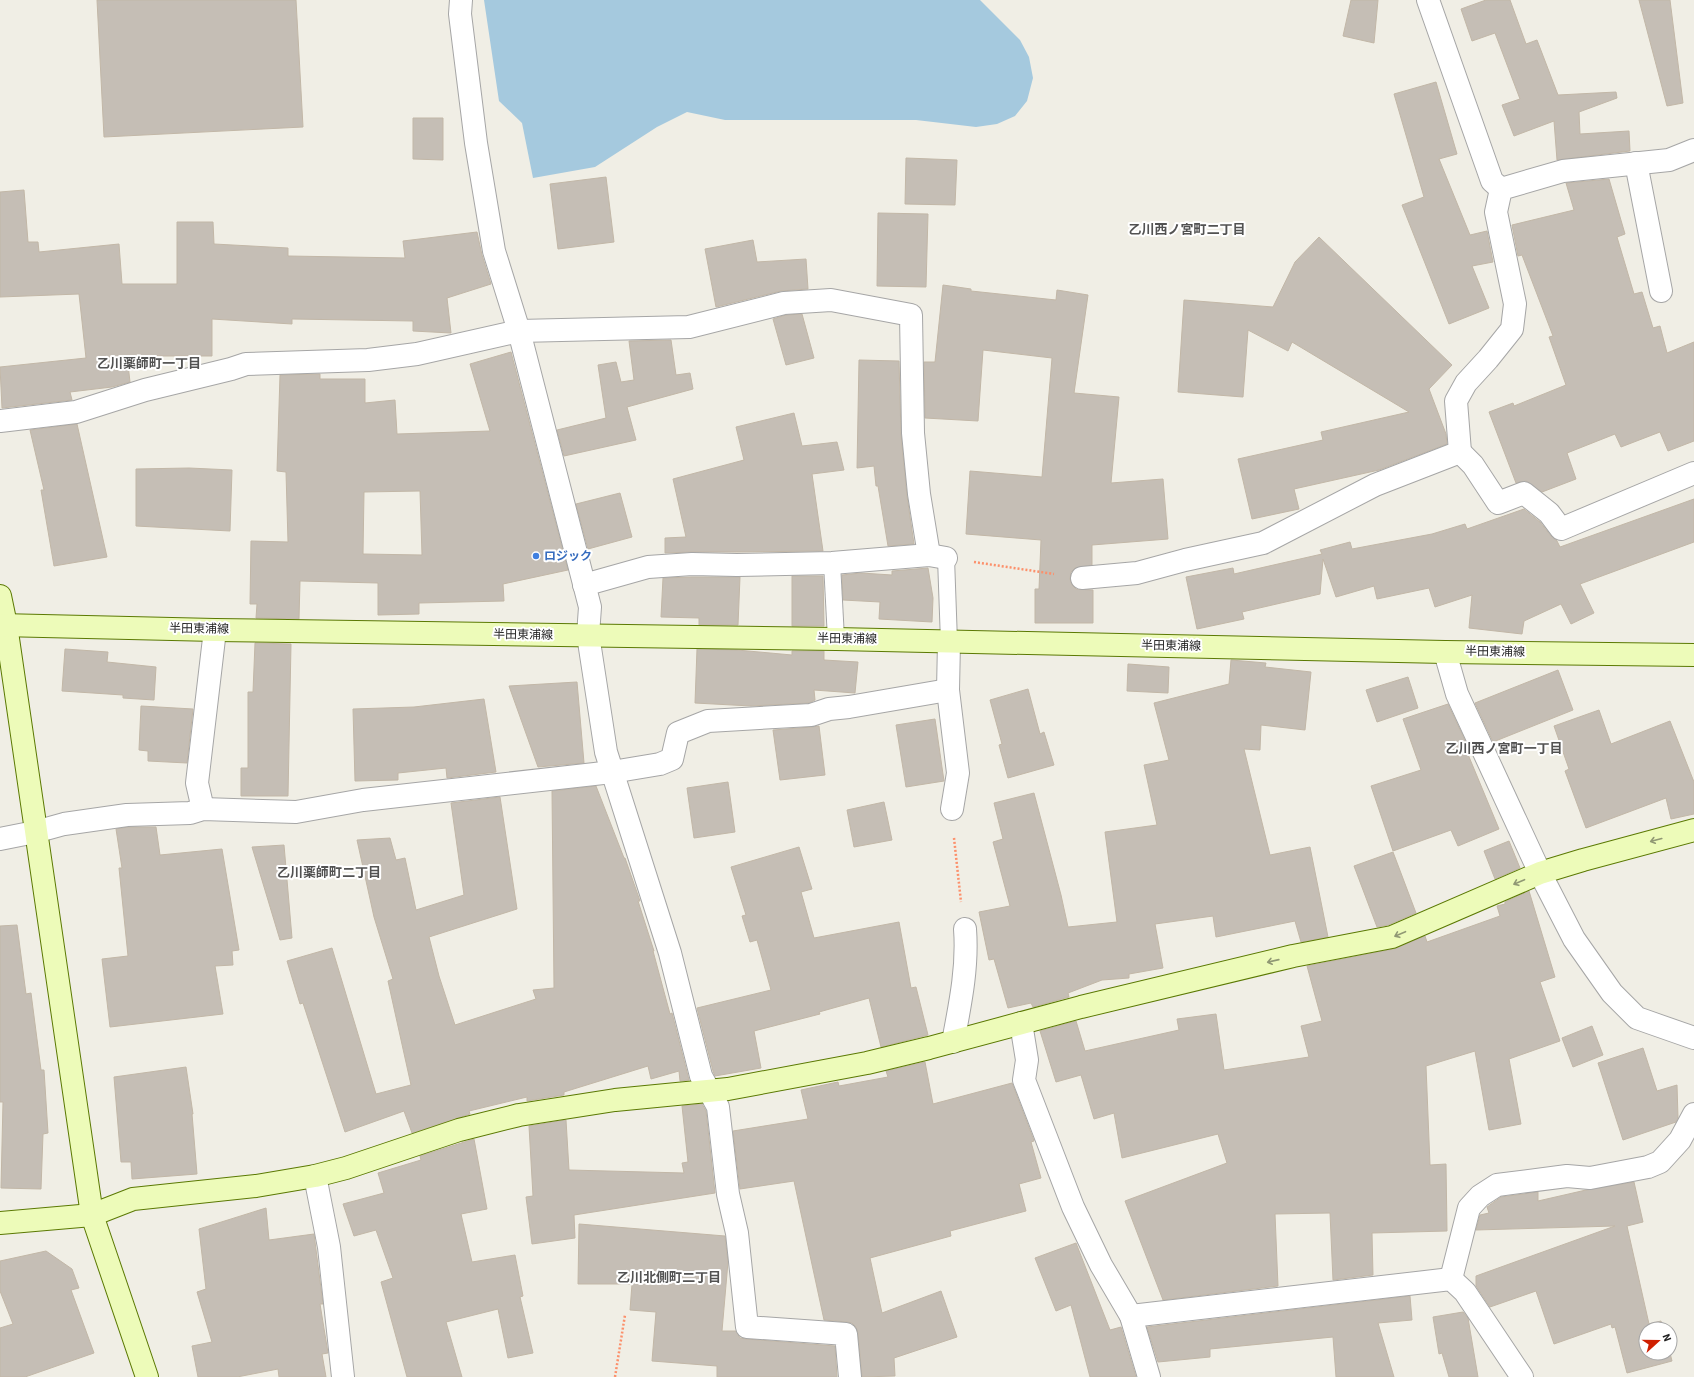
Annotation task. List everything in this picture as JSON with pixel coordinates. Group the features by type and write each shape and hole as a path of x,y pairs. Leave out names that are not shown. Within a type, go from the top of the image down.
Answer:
{"street":[{"path":"461,0 460,14 476,143 494,251 519,331 590,607 588,635 606,752 670,953 701,1076 718,1107 728,1194 737,1233 747,1327 846,1334 850,1377"},
{"path":"1428,0 1492,181 1501,189"},
{"path":"1501,189 1563,171 1669,160 1694,150"},
{"path":"1636,163 1661,291"},
{"path":"1501,189 1496,212 1515,304 1512,329 1466,383 1456,401 1460,452 1474,465 1498,503 1524,493 1549,513 1561,529 1694,473"},
{"path":"0,421 76,412 145,390 231,370 246,364 368,360 417,354 519,331 689,327 784,303 831,300 911,316 913,433 919,494 938,556 832,564 692,564 648,566 584,585"},
{"path":"1082,578 1137,573 1185,560 1263,543 1375,485 1460,452"},
{"path":"0,596 3,625 92,1215 147,1377"},
{"name":"半田東浦線","path":"3,625 215,630 836,639 1445,652 1694,655"},
{"path":"203,809 197,783 215,630"},
{"path":"949,642 948,690 958,773 952,808"},
{"path":"1445,652 1457,694 1540,873 1574,939 1612,993 1638,1018 1694,1038"},
{"path":"0,839 64,824 127,815 190,813 203,809 296,812 370,799 612,772 660,764 672,759 678,733 708,720 811,715 829,709 849,708 948,690"},
{"path":"0,1223 92,1215 133,1199 256,1186 315,1176 346,1168 460,1130 519,1115 615,1100 728,1089 867,1063 953,1042 1081,1007 1293,956 1392,937 1540,873 1694,830"},
{"path":"953,1042 961,998 966,947 964,929"},
{"path":"1021,1023 1027,1060 1024,1080 1073,1207 1101,1265 1131,1316 1149,1377"},
{"path":"1451,1279 1469,1208 1480,1196 1497,1185 1567,1176 1590,1178 1654,1165 1660,1162 1680,1140 1694,1114"},
{"path":"315,1176 328,1247 343,1377"},
{"path":"1131,1316 1451,1279 1465,1292 1522,1377"}],"lane":[{"path":"938,556 949,642"},
{"path":"832,564 836,639"}],"path":[{"path":"938,556 1082,578"},
{"path":"952,808 955,852 964,929"},
{"path":"615,1377 625,1315"}],"water":[{"path":"484,0 980,0 1020,40 1029,57 1033,78 1027,101 1015,116 997,124 976,127 916,120 725,120 687,112 657,127 595,167 533,178 522,123 499,101"}],"building":[{"path":"97,0 296,0 303,127 104,137"},
{"path":"1351,0 1378,0 1374,43 1343,36"},
{"path":"1486,0 1510,0 1526,44 1537,40 1558,95 1616,92 1617,98 1579,112 1580,134 1629,131 1630,151 1557,160 1554,121 1514,136 1502,105 1520,99 1495,33 1472,41 1461,9"},
{"path":"1639,0 1670,0 1683,103 1667,106"},
{"path":"1436,82 1457,154 1439,159 1470,235 1487,231 1493,262 1472,266 1489,308 1449,324 1402,205 1424,197 1394,94"},
{"path":"413,118 443,118 443,160 413,159"},
{"path":"906,158 957,160 955,205 905,204"},
{"path":"606,177 614,242 558,249 550,184"},
{"path":"1609,179 1625,234 1617,237 1634,294 1642,292 1653,328 1660,326 1667,353 1694,342 1694,441 1668,451 1660,432 1621,447 1615,434 1567,453 1576,479 1542,492 1526,481 1516,483 1489,412 1513,403 1514,406 1566,385 1549,337 1553,336 1522,255 1518,256 1512,225 1574,210 1566,183"},
{"path":"24,190 28,242 38,242 39,252 119,244 122,284 177,284 177,222 213,222 214,244 288,248 288,256 405,258 403,241 477,232 491,284 447,298 451,333 413,331 413,321 292,319 292,324 212,319 212,356 127,356 130,382 112,387 70,392 72,400 2,408 0,367 86,358 79,294 0,297 0,192"},
{"path":"878,213 928,214 926,287 877,286"},
{"path":"1319,237 1452,365 1429,389 1446,434 1447,444 1379,470 1294,489 1299,509 1252,519 1238,459 1323,440 1321,432 1409,412 1292,342 1288,351 1248,330 1243,397 1178,392 1184,300 1273,307 1295,262"},
{"path":"753,240 757,262 806,259 808,289 781,291 716,307 705,249"},
{"path":"943,285 971,289 971,291 1056,300 1057,290 1088,295 1074,393 1119,397 1111,483 1163,479 1168,539 1092,545 1092,565 1075,568 1071,572 1070,579 1072,585 1076,589 1093,590 1093,623 1035,623 1035,589 1039,589 1041,540 966,534 970,471 1042,477 1052,358 983,350 978,421 925,418 924,362 935,362"},
{"path":"802,314 814,358 786,365 773,319 786,315"},
{"path":"671,340 676,375 690,373 693,389 627,407 636,440 564,456 557,430 606,418 598,365 616,362 621,382 634,380 629,341"},
{"path":"511,352 568,570 503,584 504,601 419,603 419,614 378,615 378,583 300,581 299,619 256,618 257,604 250,604 251,541 288,542 286,472 277,471 280,375 320,374 320,379 365,379 365,403 395,400 397,434 490,431 470,364","holes":["420,491 422,555 363,554 364,492"]},
{"path":"859,360 899,361 901,434 907,496 914,544 888,546 878,486 876,486 874,466 857,468"},
{"path":"794,413 802,446 837,442 844,470 812,474 823,551 665,553 665,538 686,537 673,479 744,460 736,427"},
{"path":"77,424 107,557 54,566 41,490 44,490 30,430"},
{"path":"189,468 232,470 230,531 136,526 136,469"},
{"path":"620,493 632,537 588,549 576,504"},
{"path":"1694,499 1694,542 1580,584 1594,613 1571,624 1561,604 1524,621 1522,634 1469,628 1472,595 1435,607 1429,588 1377,599 1374,586 1336,597 1323,559 1320,594 1242,612 1244,619 1197,629 1186,577 1233,568 1234,574 1322,554 1320,550 1350,542 1352,549 1432,534 1465,524 1467,529 1524,509 1540,522 1557,541 1560,547"},
{"path":"928,568 933,598 932,622 879,619 880,602 843,600 842,575 861,573 892,575 892,571"},
{"path":"792,576 823,576 824,626 792,626"},
{"path":"740,577 738,625 699,625 699,618 661,617 663,578"},
{"path":"255,643 291,644 288,796 241,796 241,768 248,768 248,692 253,692"},
{"path":"65,649 108,652 107,662 156,667 154,700 123,698 123,695 62,691"},
{"path":"697,649 737,650 792,655 792,651 824,651 824,660 858,662 855,693 814,690 815,700 809,703 751,706 695,703"},
{"path":"1231,660 1266,663 1265,667 1311,672 1305,730 1261,725 1260,750 1244,749 1270,855 1310,847 1328,937 1301,942 1295,921 1216,937 1213,916 1155,924 1163,968 1129,974 1129,978 1102,980 1068,993 1069,997 1033,1007 1031,1003 1008,1008 994,959 989,960 979,912 1010,906 993,842 1003,839 994,803 1034,793 1068,927 1117,922 1105,832 1157,825 1144,765 1169,760 1154,703 1229,684"},
{"path":"1128,664 1169,667 1168,693 1127,691"},
{"path":"1558,670 1573,710 1493,742 1475,703"},
{"path":"1408,677 1418,708 1377,722 1366,690"},
{"path":"577,682 584,763 538,767 509,686"},
{"path":"1028,689 1040,734 1044,732 1054,765 1008,778 999,745 1002,744 990,700"},
{"path":"484,699 496,772 447,778 446,768 398,773 398,780 355,781 353,709 414,707"},
{"path":"1448,704 1470,751 1467,752 1499,829 1458,846 1451,830 1393,851 1371,786 1421,770 1403,719"},
{"path":"141,706 193,709 187,763 148,761 148,751 139,750"},
{"path":"1599,710 1611,744 1670,721 1694,782 1694,814 1671,819 1666,798 1586,828 1565,771 1569,769 1554,726"},
{"path":"935,719 944,781 906,787 896,725"},
{"path":"819,726 825,775 780,780 773,730"},
{"path":"728,782 735,832 694,838 687,788"},
{"path":"596,786 625,858 640,901 638,901 654,951 670,1014 672,1013 689,1080 680,1081 679,1071 651,1079 648,1066 564,1092 564,1095 527,1101 527,1097 469,1111 470,1114 412,1133 404,1111 345,1132 303,1003 300,1004 287,961 332,948 376,1094 411,1085 388,981 393,979 374,917 357,840 390,838 396,860 405,858 416,910 464,895 451,803 500,797 517,909 429,937 439,976 455,1025 536,999 533,990 554,988 552,791"},
{"path":"884,802 892,840 854,847 847,810"},
{"path":"128,827 156,827 160,855 222,849 239,950 232,951 233,965 215,966 223,1014 110,1027 102,959 128,956 119,868 122,868 116,829"},
{"path":"1509,841 1520,868 1495,879 1484,851"},
{"path":"284,845 292,938 280,940 252,847"},
{"path":"799,847 812,889 801,892 814,938 899,922 911,988 916,987 928,1035 881,1047 869,998 819,1012 820,1014 754,1031 761,1068 715,1076 697,1008 771,990 757,940 750,942 742,916 746,915 731,867"},
{"path":"1393,852 1416,913 1388,925 1377,927 1354,866"},
{"path":"1529,891 1555,977 1540,982 1560,1041 1509,1059 1521,1124 1489,1130 1475,1051 1426,1066 1430,1165 1446,1164 1447,1231 1372,1233 1373,1275 1333,1280 1330,1213 1275,1214 1278,1286 1163,1300 1125,1201 1227,1163 1218,1134 1122,1158 1114,1113 1094,1119 1081,1075 1056,1082 1040,1031 1076,1021 1085,1051 1179,1030 1177,1019 1216,1014 1224,1070 1309,1057 1301,1026 1322,1021 1307,966 1394,949 1425,936 1427,942 1500,916 1497,906 1505,904 1505,902"},
{"path":"17,925 26,994 31,993 41,1070 44,1070 48,1133 43,1134 41,1189 1,1188 3,1102 0,1102 0,926"},
{"path":"1592,1026 1603,1055 1573,1067 1562,1038"},
{"path":"1643,1048 1657,1091 1677,1085 1678,1118 1676,1122 1623,1140 1598,1063"},
{"path":"925,1062 933,1104 1012,1083 1034,1141 1031,1142 1041,1178 1019,1184 1026,1211 950,1231 951,1236 870,1258 882,1313 941,1291 957,1337 894,1358 895,1376 862,1377 858,1333 856,1327 852,1323 824,1320 794,1181 740,1189 733,1131 808,1119 801,1090 838,1082 839,1086 888,1077 886,1071"},
{"path":"186,1067 193,1114 197,1174 132,1179 131,1162 121,1162 114,1077"},
{"path":"702,1104 706,1111 715,1193 574,1215 575,1238 532,1244 526,1197 533,1196 529,1126 566,1120 569,1170 684,1173 682,1163 688,1162 682,1106"},
{"path":"474,1139 487,1209 461,1214 472,1262 515,1255 523,1296 520,1297 533,1353 508,1358 498,1309 446,1322 462,1377 407,1377 381,1282 393,1278 376,1230 354,1236 343,1204 384,1193 378,1173 421,1160 420,1156"},
{"path":"1634,1182 1643,1222 1627,1226 1648,1321 1638,1321 1638,1361 1672,1361 1627,1373 1615,1327 1612,1328 1611,1324 1554,1344 1536,1291 1490,1307 1476,1286 1476,1276 1615,1226 1476,1230 1480,1215 1489,1213 1487,1207 1501,1197 1538,1192 1538,1201 1586,1190"},
{"path":"266,1208 269,1240 314,1234 323,1304 320,1304 328,1353 322,1354 326,1377 279,1377 278,1369 237,1377 198,1377 192,1346 212,1342 197,1292 206,1289 199,1229"},
{"path":"579,1224 725,1236 728,1262 722,1331 736,1331 740,1338 746,1339 835,1346 837,1377 717,1377 717,1366 652,1361 656,1312 630,1310 632,1284 578,1284"},
{"path":"1076,1243 1110,1330 1121,1327 1136,1377 1090,1377 1071,1305 1056,1311 1035,1258"},
{"path":"46,1251 72,1269 79,1288 71,1290 94,1353 25,1377 0,1377 0,1328 13,1324 0,1291 0,1261"},
{"path":"1410,1296 1412,1320 1378,1323 1394,1377 1336,1377 1333,1337 1210,1349 1210,1357 1158,1362 1147,1327"},
{"path":"1463,1312 1468,1318 1478,1377 1449,1377 1442,1353 1439,1354 1433,1317"}],"place":[{"name":"ロジック","path":"536,556"}],"district":[{"name":"乙川西ノ宮町二丁目","path":"1187,230"},
{"name":"乙川薬師町一丁目","path":"149,364"},
{"name":"乙川西ノ宮町一丁目","path":"1504,749"},
{"name":"乙川薬師町二丁目","path":"329,873"},
{"name":"乙川北側町二丁目","path":"669,1278"}]}
